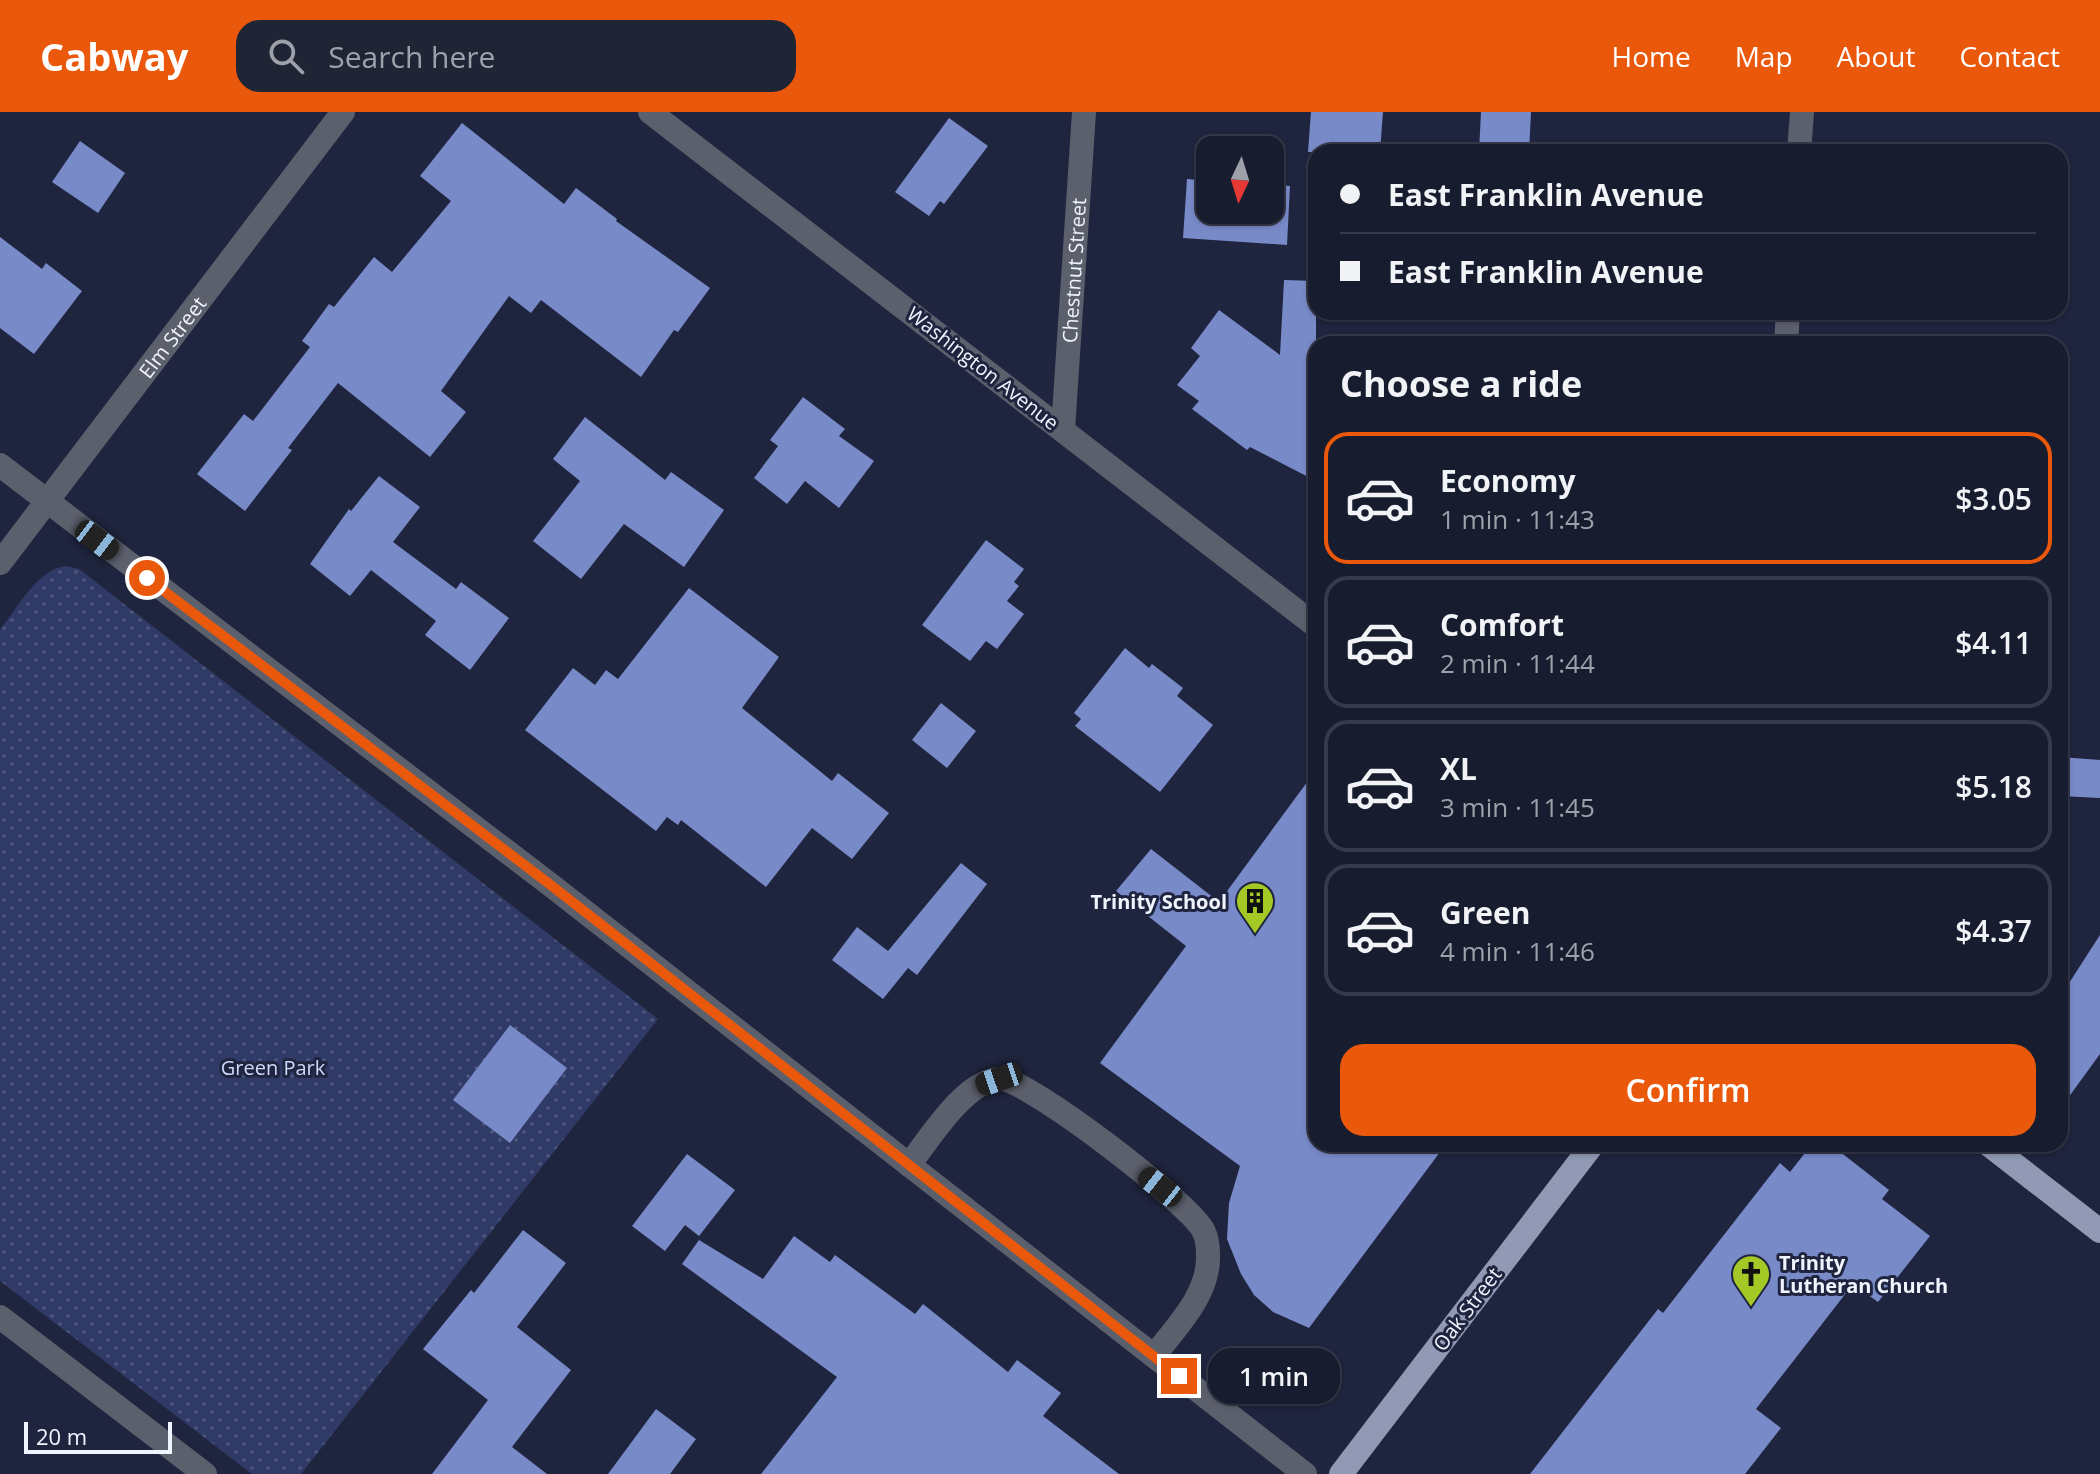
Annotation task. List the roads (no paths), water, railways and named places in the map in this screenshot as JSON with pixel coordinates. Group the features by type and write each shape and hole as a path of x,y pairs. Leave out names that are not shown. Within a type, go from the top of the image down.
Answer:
{"main road":[{"name":"Oak Street","path":"1341,1474 1587,1152"},
{"path":"1998,1152 2100,1231"}],"street":[{"name":"Elm Street","path":"0,563 343,112"},
{"name":"Washington Avenue","path":"650,112 1308,620"},
{"name":"Chestnut Street","path":"1063,430 1084,112"},
{"path":"1800,144 1802,112"},
{"path":"0,465 552,886 1305,1474"},
{"path":"909,1165 951,1109 981,1085 999,1079 1020,1085 1056,1106 1160,1187 1204,1230 1208,1255 1206,1276 1196,1299 1154,1356"},
{"path":"0,1317 205,1474"}],"place":[{"name":"Trinity School","path":"1255,935"},
{"name":"Trinity Lutheran Church","path":"1751,1308"}],"park label":[{"name":"Green Park","path":"273,1067"}]}
